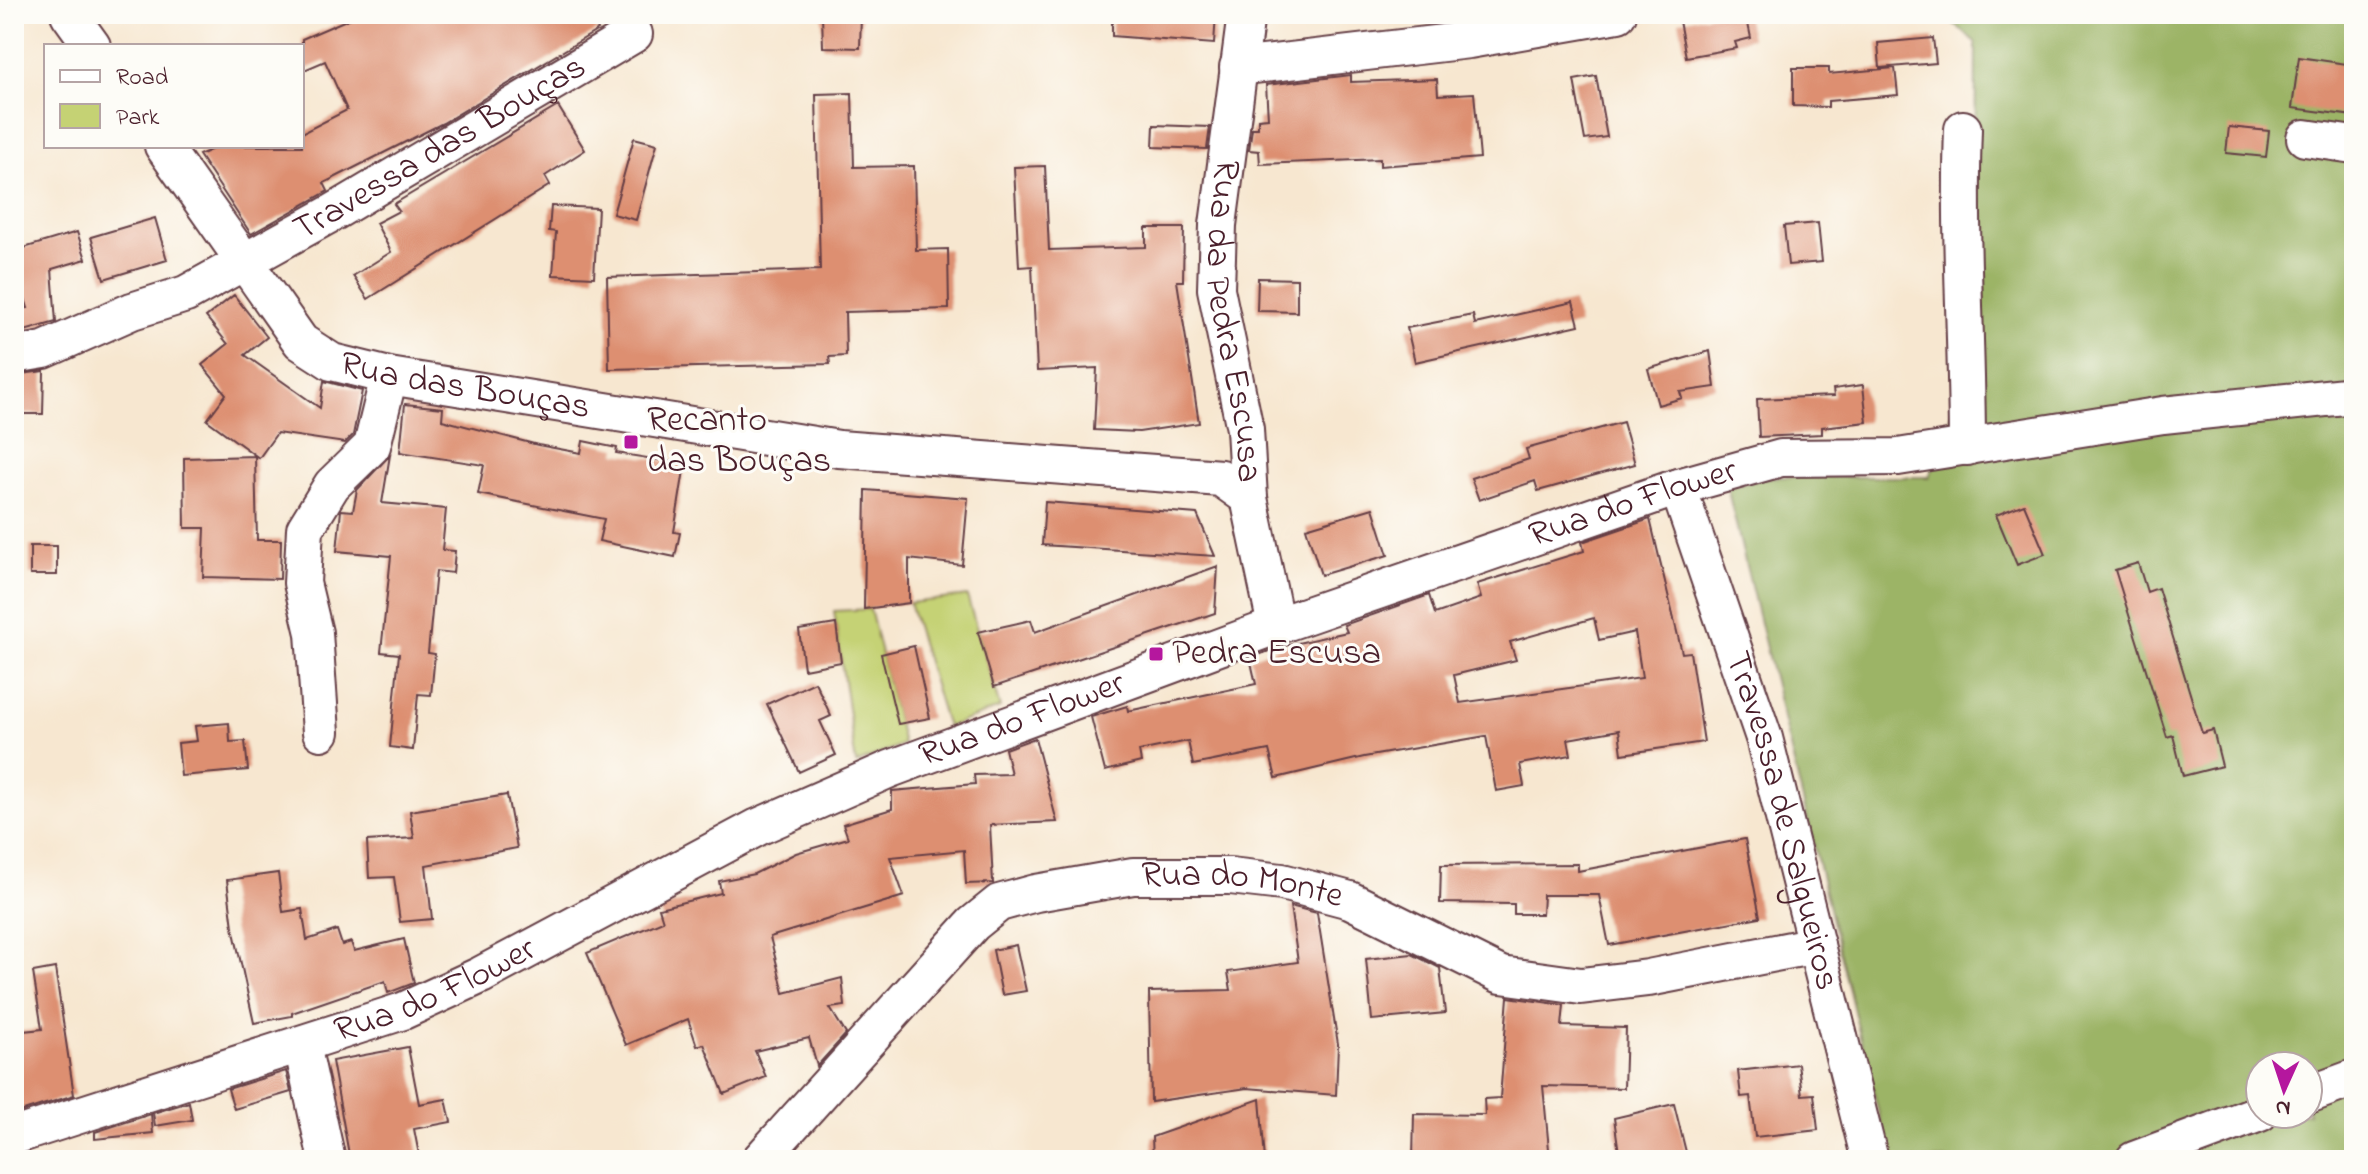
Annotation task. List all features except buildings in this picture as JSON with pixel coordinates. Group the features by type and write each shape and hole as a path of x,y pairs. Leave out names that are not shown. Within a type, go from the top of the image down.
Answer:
{"street":[{"path":"69,14 91,44"},
{"name":"Rua da Pedra Escusa","path":"1246,14 1218,225 1216,289 1245,429 1249,498 1276,626"},
{"path":"1238,67 1469,40 1618,14"},
{"name":"Travessa das Bouças","path":"14,355 44,350 132,311 186,294 334,212 634,34"},
{"path":"1963,129 1960,196 1967,324 1967,447"},
{"path":"2305,138 2354,145"},
{"name":"Rua das Bouças","path":"164,148 301,342 332,362 389,376 839,449 1221,478 1249,498"},
{"path":"321,732 314,633 302,583 305,529 332,485 372,446 389,376"},
{"name":"Rua do Flower","path":"14,1136 403,1011 481,975 758,827 877,775 1276,626 1678,487 1781,458 1898,457 2163,415 2354,395"},
{"name":"Travessa de Salgueiros","path":"1678,487 1764,738 1870,1160"},
{"name":"Rua do Monte","path":"760,1160 973,924 999,903 1036,893 1133,876 1230,876 1282,882 1350,900 1501,975 1581,986 1648,978 1816,945"},
{"path":"302,1045 327,1160"},
{"path":"2324,1089 2354,1078"},
{"path":"2134,1160 2244,1119"}],"green space":[{"path":"1943,14 2354,14 2354,1160 1890,1160 1727,487 1772,477 1929,477 1974,354 1976,43"},
{"path":"967,596 1000,708 947,727 909,603"},
{"path":"870,609 903,744 856,764 834,611"}],"place":[{"name":"Recanto das Bouças","path":"631,442"},
{"name":"Pedra Escusa","path":"1156,654"}]}
